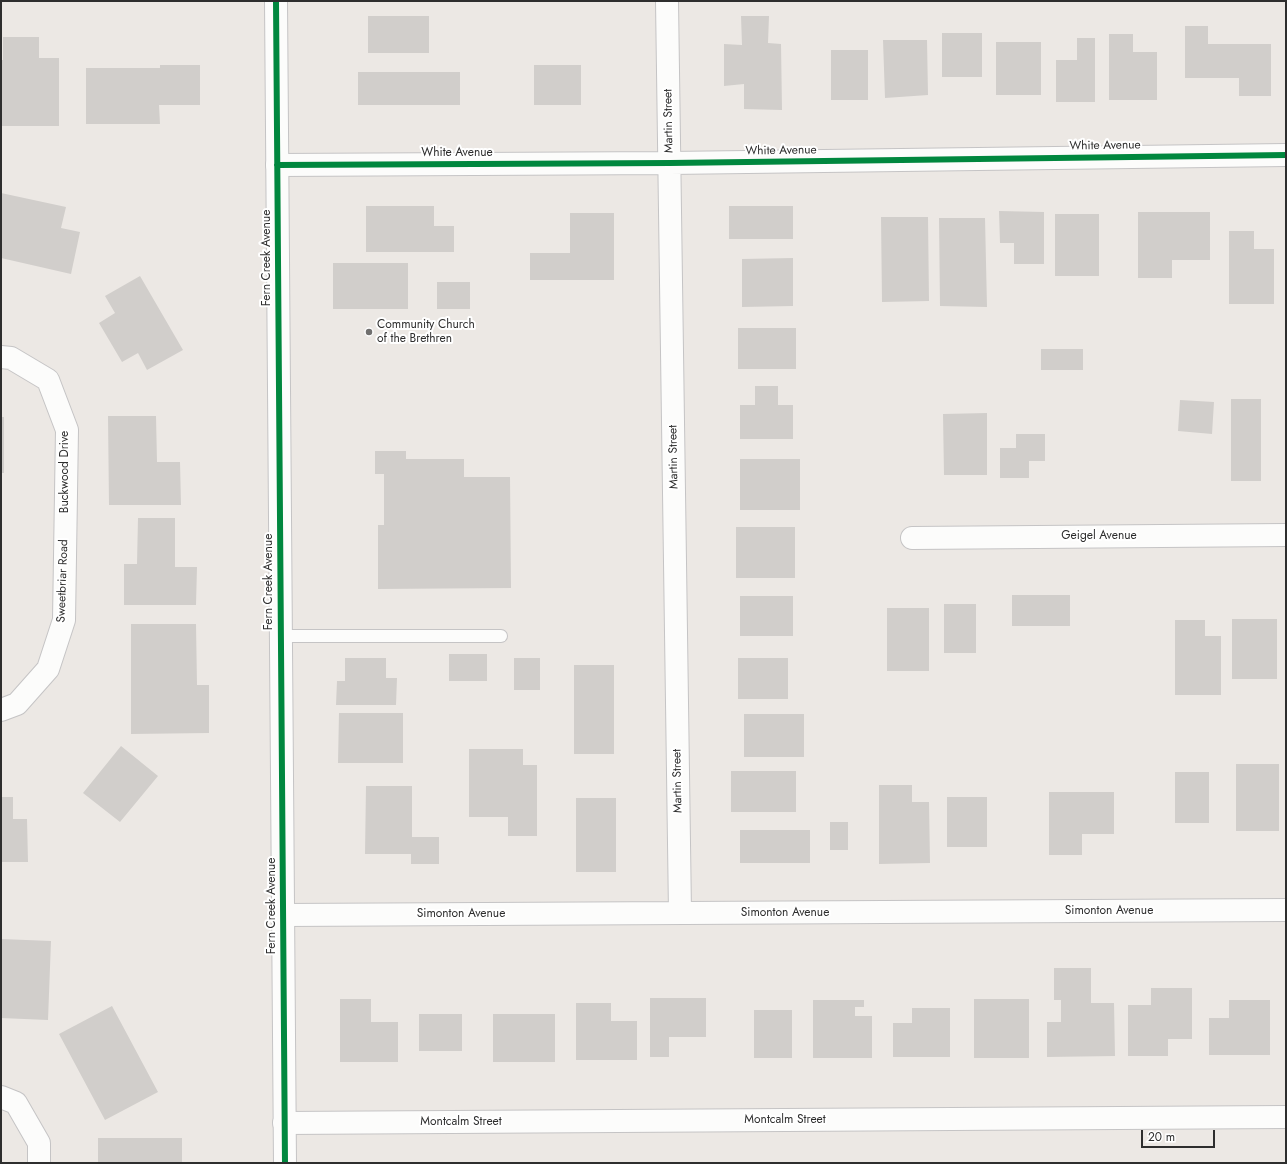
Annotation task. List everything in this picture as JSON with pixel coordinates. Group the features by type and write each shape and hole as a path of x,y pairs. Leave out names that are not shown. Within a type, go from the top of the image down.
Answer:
{"street":[{"name":"Fern Creek Avenue","path":"276,1 284,915 284,1163"},
{"name":"Martin Street","path":"667,1 680,913"},
{"name":"White Avenue","path":"277,165 670,163 1286,155"},
{"name":"Buckwood Drive","path":"1,357 10,358 48,380 67,430 65,523"},
{"name":"Sweetbriar Road","path":"1,710 17,704 48,669 64,620 65,523"},
{"name":"Geigel Avenue","path":"912,538 1286,535"},
{"name":"Simonton Avenue","path":"284,915 1286,910"},
{"path":"1,1097 16,1103 39,1143 39,1163"},
{"name":"Montcalm Street","path":"284,1123 1286,1117"}],"lane":[{"path":"281,636 501,636"}],"building":[{"path":"368,16 429,16 429,53 368,53"},
{"path":"741,16 769,16 768,43 781,44 782,110 744,109 744,84 724,86 724,44 742,45"},
{"path":"1185,26 1208,26 1208,44 1271,44 1271,96 1239,96 1239,78 1185,78"},
{"path":"942,33 982,33 982,77 942,77"},
{"path":"1109,34 1133,34 1133,52 1157,52 1157,100 1109,100"},
{"path":"3,37 39,37 39,58 59,58 59,126 1,126 1,60 3,60"},
{"path":"1077,38 1095,38 1095,102 1056,102 1056,60 1077,60"},
{"path":"883,40 927,40 928,95 885,98"},
{"path":"996,42 1041,42 1041,95 996,95"},
{"path":"831,50 868,50 868,100 831,100"},
{"path":"160,65 200,65 200,105 159,105 160,124 86,124 86,68 160,68"},
{"path":"534,65 581,65 581,105 534,105"},
{"path":"358,72 460,72 460,105 358,105"},
{"path":"1,193 66,207 61,228 80,232 71,274 1,258"},
{"path":"366,206 434,206 434,226 454,226 454,252 366,252"},
{"path":"729,206 793,206 793,239 729,239"},
{"path":"999,211 1044,212 1044,264 1014,264 1014,243 1000,243"},
{"path":"1138,212 1210,212 1210,260 1172,260 1172,278 1138,278"},
{"path":"570,213 614,213 614,280 530,280 530,253 570,253"},
{"path":"1055,214 1099,214 1099,276 1055,276"},
{"path":"881,217 928,217 929,301 882,302"},
{"path":"939,218 985,218 987,307 940,306"},
{"path":"1229,231 1254,231 1254,249 1274,249 1274,304 1229,304"},
{"path":"793,258 793,306 742,307 742,259"},
{"path":"333,263 408,263 408,309 333,309"},
{"path":"140,276 183,350 147,370 138,353 122,362 99,323 115,313 105,296"},
{"path":"437,282 470,282 470,309 437,309"},
{"path":"738,328 796,328 796,369 738,369"},
{"path":"1041,349 1083,349 1083,370 1041,370"},
{"path":"755,386 778,386 778,405 793,405 793,439 740,439 740,405 755,405"},
{"path":"1231,399 1261,399 1261,481 1231,481"},
{"path":"1180,400 1214,402 1212,434 1178,431"},
{"path":"987,413 987,475 944,475 943,414"},
{"path":"108,416 156,416 157,462 180,462 181,505 109,505"},
{"path":"1,417 4,417 4,473 1,473"},
{"path":"1016,434 1045,434 1045,461 1029,461 1029,478 1000,478 1000,448 1016,448"},
{"path":"375,451 406,451 406,459 464,459 464,477 510,477 511,588 378,589 378,525 384,525 384,474 375,474"},
{"path":"740,459 800,459 800,510 740,510"},
{"path":"138,518 175,518 175,567 197,567 196,605 124,605 124,564 137,564"},
{"path":"736,527 795,527 795,578 736,578"},
{"path":"1012,595 1070,595 1070,626 1012,626"},
{"path":"740,596 793,596 793,636 740,636"},
{"path":"944,604 976,604 976,653 944,653"},
{"path":"887,608 929,608 929,671 887,671"},
{"path":"1232,619 1277,619 1277,679 1232,679"},
{"path":"1175,620 1205,620 1205,636 1221,636 1221,695 1175,695"},
{"path":"131,624 196,624 197,685 209,685 209,733 131,734"},
{"path":"449,654 487,654 487,681 449,681"},
{"path":"345,658 386,658 386,678 397,678 396,705 336,705 337,681 345,681"},
{"path":"514,658 540,658 540,690 514,690"},
{"path":"738,658 788,658 788,699 738,699"},
{"path":"574,665 614,665 614,754 574,754"},
{"path":"339,713 403,713 403,763 338,763"},
{"path":"744,714 804,714 804,757 744,757"},
{"path":"121,746 158,776 120,822 83,793"},
{"path":"469,749 523,749 523,765 537,765 537,836 508,836 508,817 469,817"},
{"path":"1236,764 1279,764 1279,831 1236,831"},
{"path":"731,771 796,771 796,812 731,812"},
{"path":"1175,772 1209,772 1209,823 1175,823"},
{"path":"879,785 912,785 912,802 929,802 930,863 879,864"},
{"path":"366,786 412,786 412,837 439,837 439,864 411,864 411,854 365,854"},
{"path":"1049,792 1114,792 1114,834 1082,834 1082,855 1049,855"},
{"path":"1,797 13,797 13,819 27,819 28,862 1,862"},
{"path":"947,797 987,797 987,847 947,847"},
{"path":"576,798 616,798 616,872 576,872"},
{"path":"830,822 848,822 848,850 830,850"},
{"path":"740,830 810,830 810,863 740,863"},
{"path":"1,939 51,941 48,1020 1,1018"},
{"path":"1054,968 1091,968 1091,1003 1114,1003 1115,1056 1047,1057 1047,1022 1061,1022 1061,1000 1054,1000"},
{"path":"1151,988 1192,988 1192,1039 1168,1039 1168,1056 1128,1056 1128,1005 1151,1005"},
{"path":"650,998 706,998 706,1037 669,1037 669,1057 650,1057"},
{"path":"340,999 371,999 371,1022 398,1022 398,1062 340,1062"},
{"path":"974,999 1029,999 1029,1058 974,1058"},
{"path":"813,1000 864,1000 864,1007 855,1007 855,1016 872,1016 872,1058 813,1058"},
{"path":"1229,1000 1270,1000 1270,1055 1209,1055 1209,1018 1229,1018"},
{"path":"576,1003 611,1003 611,1021 637,1021 637,1060 576,1060"},
{"path":"112,1006 158,1092 105,1120 59,1034"},
{"path":"912,1008 950,1008 950,1057 893,1057 893,1023 912,1023"},
{"path":"754,1010 792,1010 792,1058 754,1058"},
{"path":"419,1014 462,1014 462,1051 419,1051"},
{"path":"493,1014 555,1014 555,1062 493,1062"},
{"path":"98,1138 182,1138 182,1163 98,1163"}],"cycle path":[{"path":"276,1 285,1163"},
{"path":"277,165 670,163 1286,155"}],"place":[{"name":"Community Church of the Brethren","path":"369,332"}]}
